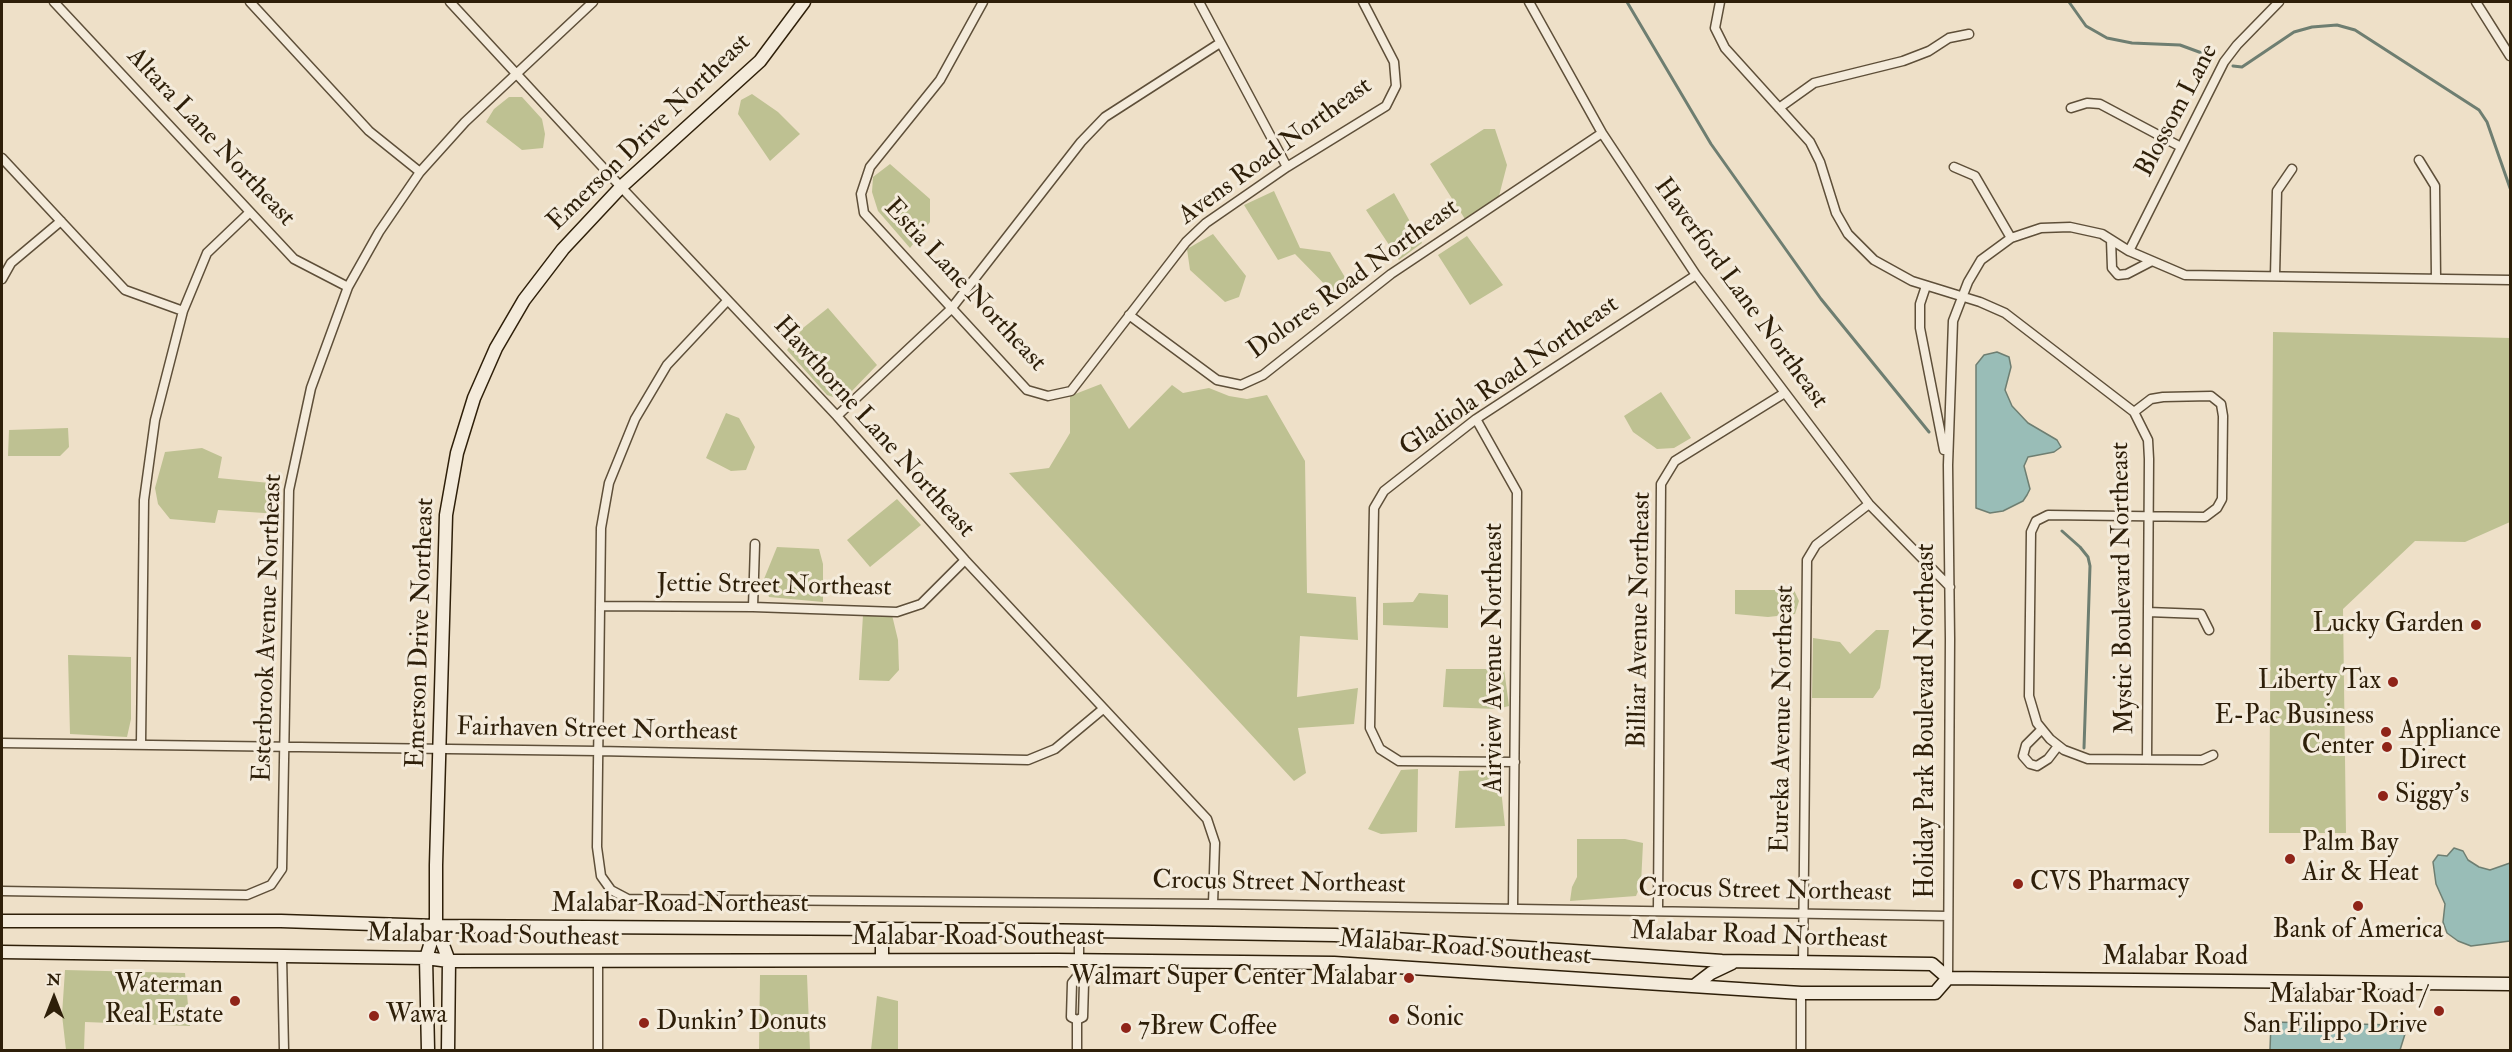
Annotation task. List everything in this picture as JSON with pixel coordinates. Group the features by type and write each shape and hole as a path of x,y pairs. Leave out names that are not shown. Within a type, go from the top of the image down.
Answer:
{"main road":[{"name":"Emerson Drive Northeast","path":"436,926 446,515 457,453 474,398 496,348 524,300 563,249 621,187 760,61 804,2"},
{"name":"Malabar Road Northeast","path":"2,921 281,921 436,926 1335,935 1736,961 1932,964 1948,978"},
{"path":"428,1050 426,958 436,926"},
{"path":"436,926 450,961 448,1050"},
{"path":"882,929 882,960"},
{"name":"Malabar Road Southeast","path":"2,952 426,958 450,961 1078,960 1334,963 1801,993 1935,993 1948,978"},
{"path":"1694,986 1711,973 1736,961"},
{"name":"Malabar Road","path":"1948,978 2511,984"}],"street":[{"name":"Altara Lane Northeast","path":"54,2 294,259 348,287"},
{"path":"250,2 369,131 420,172"},
{"name":"Hawthorne Lane Northeast","path":"450,2 837,416 965,560 1207,819 1215,843 1213,904"},
{"name":"Esterbrook Avenue Northeast","path":"2,891 248,895 271,885 282,869 289,490 311,388 348,287 379,232 420,172 465,122 593,2"},
{"name":"Estia Lane Northeast","path":"983,2 940,80 870,167 861,194 864,213 1027,390 1048,396"},
{"path":"1200,2 1287,166"},
{"name":"Avens Road Northeast","path":"1048,396 1071,391 1186,242 1206,223 1287,166 1386,105 1396,86 1394,62 1363,2"},
{"name":"Haverford Lane Northeast","path":"1529,2 1602,133 1696,275 1869,504 1950,587"},
{"path":"1719,2 1715,28 1725,48 1810,142 1820,162 1836,213 1848,234 1874,260 1926,286 1961,297"},
{"name":"Blossom Lane","path":"2129,251 2224,62 2237,45 2279,2"},
{"path":"2476,2 2511,56"},
{"path":"1779,108 1814,83 1903,61 1929,51 1949,38 1969,34"},
{"path":"837,416 951,309 1082,142 1105,117 1220,43"},
{"path":"2071,108 2087,103 2100,104 2181,147"},
{"name":"Dolores Road Northeast","path":"1129,315 1217,380 1241,384 1263,375 1391,274 1602,133"},
{"path":"2,158 125,290 183,311"},
{"path":"2419,159 2435,186 2436,278"},
{"path":"1954,166 1975,176 2011,238"},
{"path":"2275,276 2277,190 2292,169"},
{"path":"141,743 144,500 155,420 183,311 207,253 250,212"},
{"path":"2,279 11,263 61,221"},
{"name":"Holiday Park Boulevard Northeast","path":"1948,978 1950,587 1948,465 1953,321 1961,297 1981,260 2011,238 2041,228 2070,227 2102,234 2129,251 2185,275 2511,280"},
{"path":"2111,240 2112,268 2118,275 2127,274 2152,261"},
{"name":"Gladiola Road Northeast","path":"1515,762 1399,761 1380,749 1370,728 1374,508 1384,492 1476,419 1696,275"},
{"name":"Holiday Park Boulevard Northeast","path":"1926,286 1920,304 1920,328 1948,465"},
{"name":"Mystic Boulevard Northeast","path":"1961,297 2005,313 2134,412 2148,440 2147,759"},
{"path":"598,750 601,528 609,483 634,419 667,365 728,301"},
{"name":"Billiar Avenue Northeast","path":"1658,910 1661,484 1675,461 1784,394"},
{"path":"2134,412 2151,399 2211,396 2221,404 2223,416 2222,498 2217,508 2205,517 2048,515 2036,522 2031,532 2029,696 2041,730 2058,746 2088,759 2202,760 2213,755"},
{"name":"Airview Avenue Northeast","path":"1476,419 1517,492 1513,908"},
{"name":"Eureka Avenue Northeast","path":"1803,963 1807,560 1816,545 1869,504"},
{"path":"753,607 755,544"},
{"name":"Jettie Street Northeast","path":"600,606 753,607 897,612 921,604 965,560"},
{"path":"2148,612 2201,614 2209,630"},
{"name":"Fairhaven Street Northeast","path":"2,743 141,743 440,750 598,750 1028,760 1055,749 1103,709"},
{"path":"2041,730 2026,745 2023,756 2030,764 2037,766 2048,759 2058,746"},
{"name":"Crocus Street Northeast","path":"598,750 597,862 601,876 611,890 634,899 1213,904 1948,916"},
{"path":"1077,1050 1077,1020 1083,1017 1084,983 1078,978 1078,931"},
{"path":"282,956 284,1050"},
{"path":"598,961 598,1050"},
{"path":"1801,993 1801,1050"}],"green space":[{"path":"752,94 778,112 800,134 770,161 738,114 741,100"},
{"path":"509,97 522,97 542,119 545,134 543,148 522,150 486,122 494,109"},
{"path":"1484,129 1495,129 1507,165 1499,196 1465,219 1430,164"},
{"path":"890,164 930,199 930,222 910,248 878,211 872,192 873,177"},
{"path":"1274,191 1300,248 1330,252 1349,284 1337,297 1295,254 1278,260 1244,205"},
{"path":"1394,193 1422,243 1399,260 1366,210"},
{"path":"1213,234 1246,276 1239,297 1225,302 1190,270 1187,249"},
{"path":"1467,236 1503,285 1470,305 1438,255"},
{"path":"828,308 877,365 850,393 836,398 827,395 787,350 803,328"},
{"path":"2273,332 2510,338 2510,522 2465,542 2415,541 2343,609 2346,833 2269,833"},
{"path":"1101,384 1129,429 1172,385 1183,393 1209,388 1229,396 1247,399 1267,395 1305,461 1307,593 1356,597 1358,640 1300,636 1297,697 1358,688 1354,724 1298,728 1306,773 1294,781 1009,473 1049,468 1070,433 1070,396"},
{"path":"1661,392 1691,438 1674,448 1657,449 1633,432 1624,416"},
{"path":"726,413 739,418 755,447 746,470 731,471 706,458"},
{"path":"68,428 69,447 60,456 8,456 9,430"},
{"path":"202,448 222,457 218,478 280,484 280,514 218,510 215,523 170,519 158,504 155,488 165,452"},
{"path":"897,499 921,525 870,567 847,540"},
{"path":"777,547 819,549 823,564 823,602 769,597 764,579"},
{"path":"1735,590 1794,590 1799,601 1795,614 1768,617 1735,614"},
{"path":"1419,593 1448,595 1448,628 1383,625 1383,603 1413,602"},
{"path":"863,615 892,615 898,640 899,670 889,681 859,680"},
{"path":"1876,630 1889,630 1880,688 1873,698 1812,698 1813,638 1840,642 1850,654"},
{"path":"68,655 131,657 131,719 127,737 70,734"},
{"path":"1446,669 1504,669 1509,706 1497,709 1443,707"},
{"path":"1418,769 1417,832 1381,834 1368,829 1401,770"},
{"path":"1484,770 1500,780 1505,826 1455,828 1459,771"},
{"path":"1577,839 1625,839 1643,843 1641,884 1636,896 1570,901 1572,887 1577,877"},
{"path":"65,970 185,973 190,1026 85,1022 84,1050 66,1050 62,1015"},
{"path":"760,975 807,975 810,1050 759,1050"},
{"path":"877,996 898,1001 898,1050 871,1050"}],"water":[{"path":"1997,352 2009,357 2011,367 2005,390 2012,406 2028,423 2057,440 2061,447 2054,452 2028,457 2024,466 2030,489 2023,501 2003,511 1990,513 1976,508 1976,365 1984,355"},
{"path":"2454,848 2463,851 2468,860 2479,867 2490,870 2510,863 2510,941 2471,946 2447,933 2443,922 2445,904 2436,884 2433,862 2438,855 2447,856"},
{"path":"2271,1022 2395,1025 2402,1028 2405,1034 2400,1050 2270,1050"}],"waterway":[{"path":"1627,2 1711,144 1821,299 1929,432"},
{"path":"2069,2 2086,26 2107,38 2132,43 2180,45 2210,56"},
{"path":"2233,66 2242,67 2294,32 2312,27 2337,25 2355,30 2479,110 2487,122 2510,188"},
{"path":"2062,531 2080,547 2088,557 2090,566 2084,748"}],"place":[{"name":"Lucky Garden","path":"2476,625"},
{"name":"Liberty Tax","path":"2393,682"},
{"name":"E-Pac Business Center","path":"2386,732"},
{"name":"Appliance Direct","path":"2387,747"},
{"name":"Siggy's","path":"2383,796"},
{"name":"Palm Bay Air & Heat","path":"2290,859"},
{"name":"CVS Pharmacy","path":"2018,884"},
{"name":"Bank of America","path":"2358,906"},
{"name":"Walmart Super Center Malabar","path":"1409,978"},
{"name":"Waterman Real Estate","path":"235,1001"},
{"name":"Malabar Road / San Filippo Drive","path":"2439,1011"},
{"name":"Wawa","path":"374,1016"},
{"name":"Sonic","path":"1394,1019"},
{"name":"Dunkin' Donuts","path":"644,1023"},
{"name":"7Brew Coffee","path":"1126,1028"}]}
